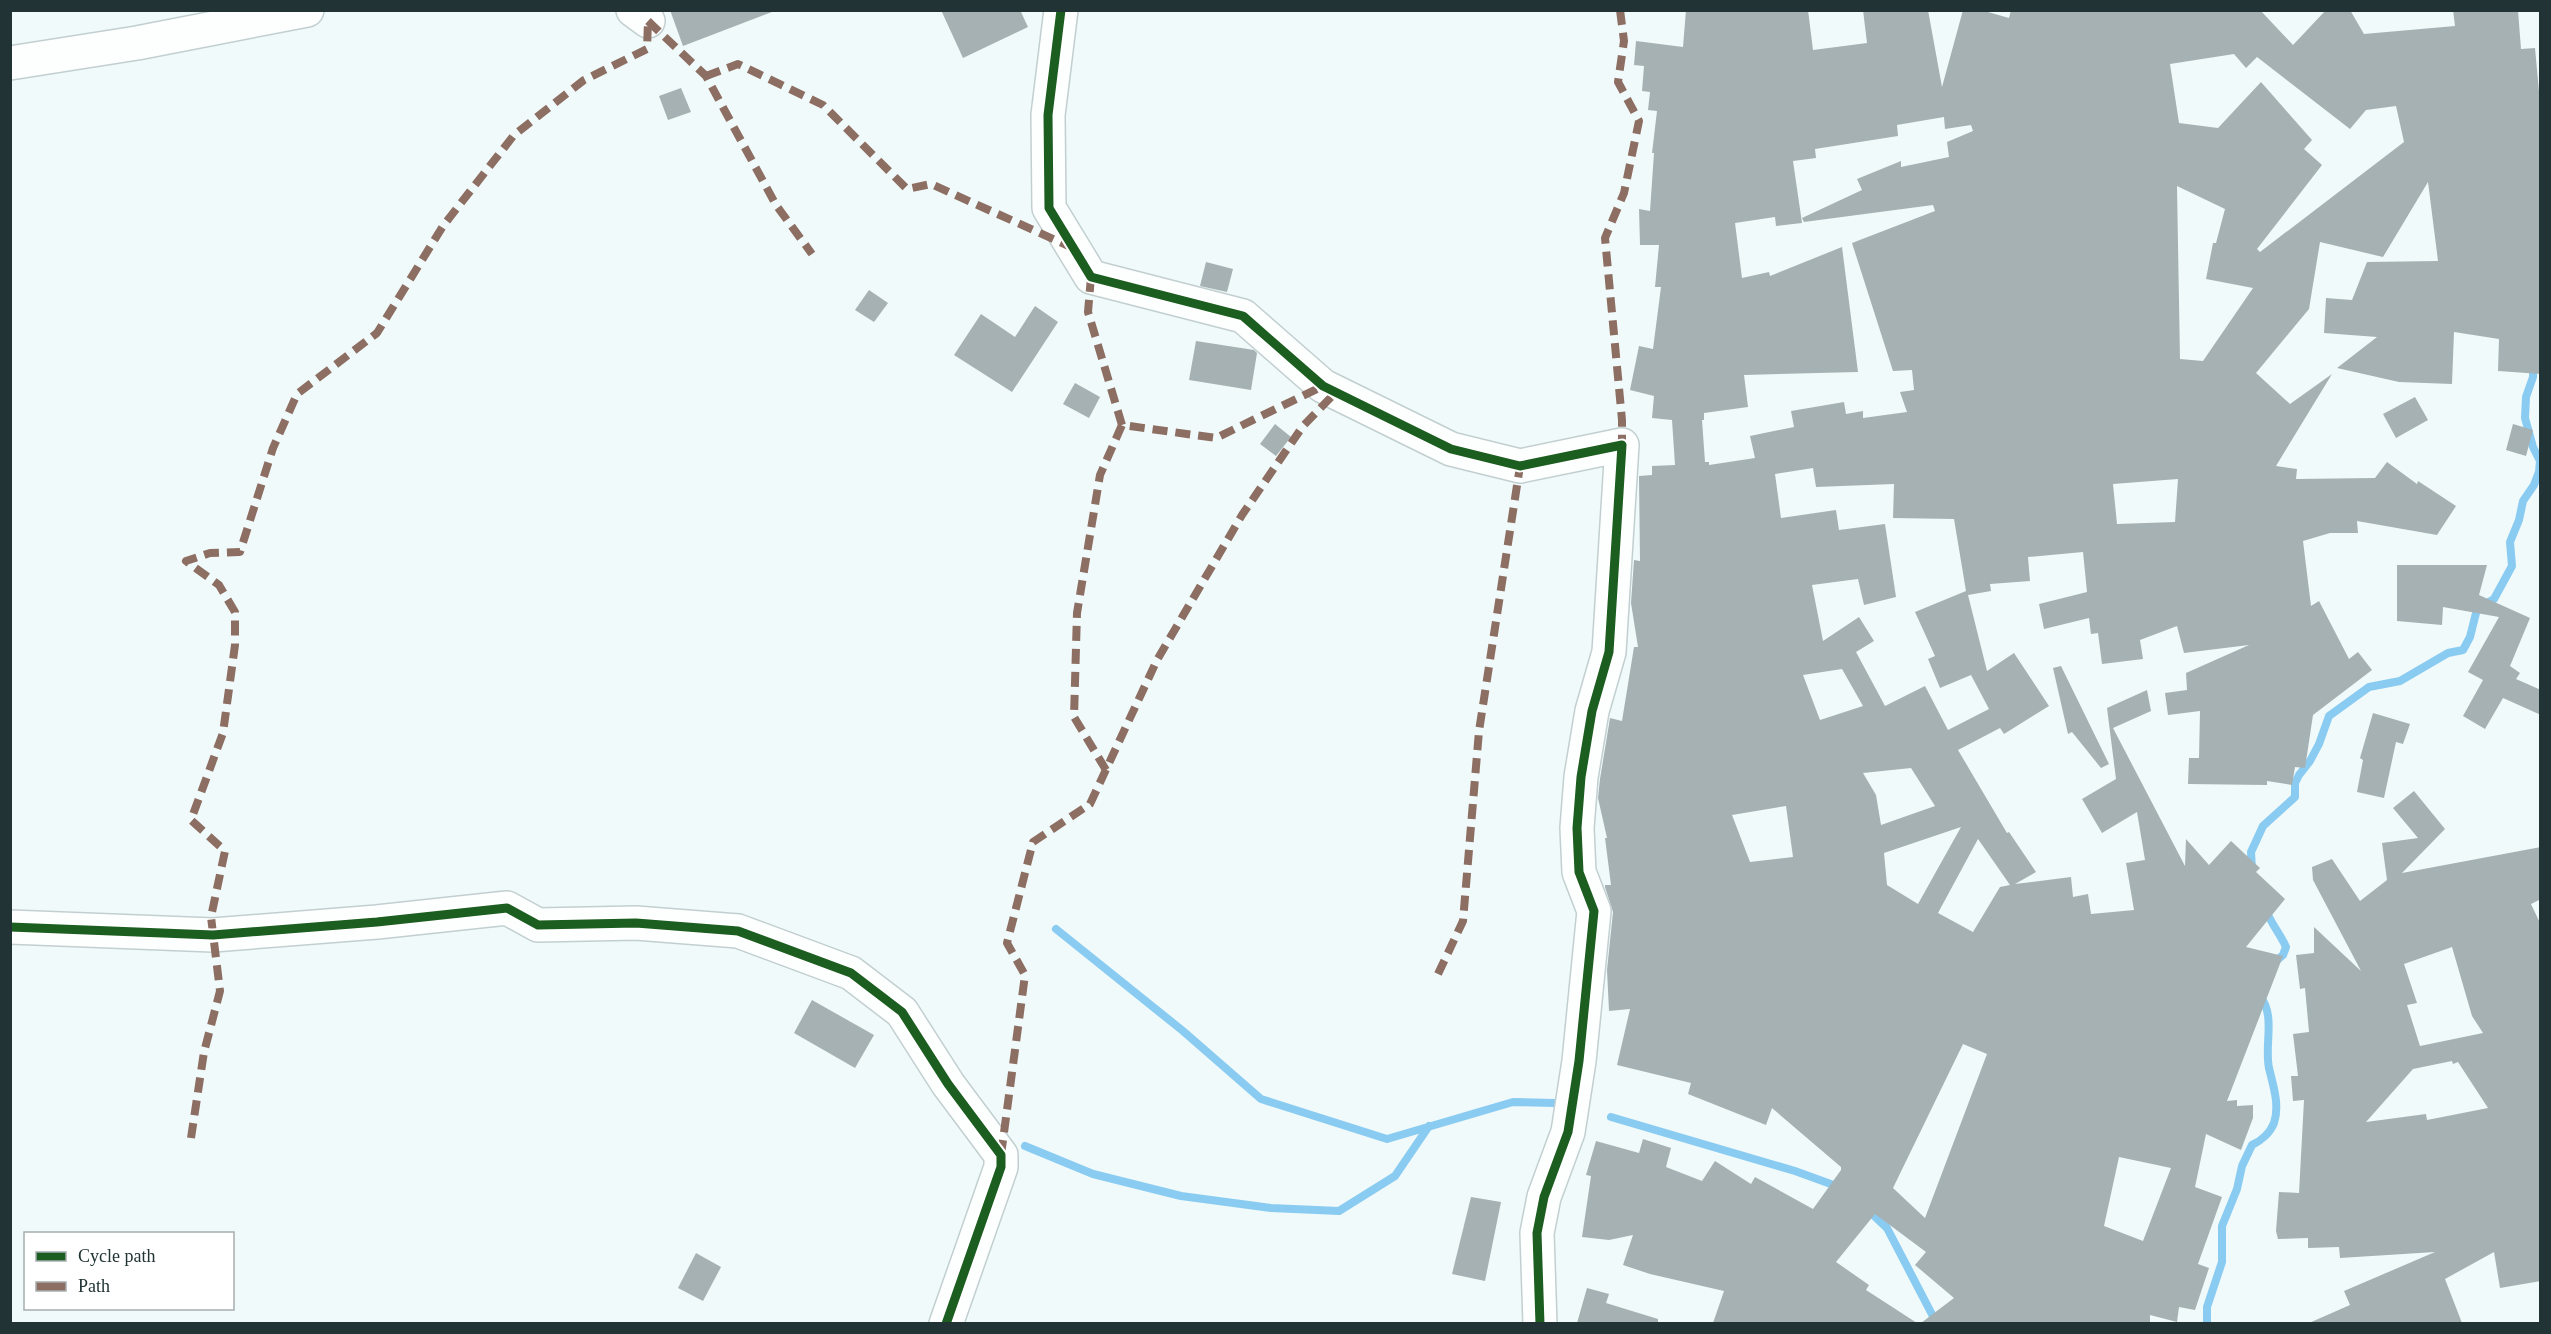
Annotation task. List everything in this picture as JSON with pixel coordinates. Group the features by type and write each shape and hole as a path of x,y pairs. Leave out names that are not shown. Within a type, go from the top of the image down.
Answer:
{"street":[{"path":"10,63 137,43 307,10"},
{"path":"1061,10 1048,115 1049,208 1091,277 1243,316 1323,386 1451,449 1520,466 1622,444 1610,652 1592,711 1581,777 1577,828 1579,872 1594,911 1580,1061 1568,1132 1544,1197 1537,1233 1540,1323"},
{"path":"10,927 213,935 377,922 507,908 538,925 636,923 738,931 851,973 902,1012 948,1084 1001,1155 1001,1167 946,1323"}],"building":[{"path":"670,10 771,10 772,12 683,46"},
{"path":"941,10 1020,10 1028,27 963,58"},
{"path":"1686,10 1808,10 1813,50 1867,43 1863,10 1928,10 1942,87 1963,10 1981,10 2009,18 2011,10 2260,10 2293,45 2326,10 2350,10 2364,34 2455,26 2453,10 2518,10 2521,49 2535,48 2541,113 2541,374 2498,371 2499,339 2454,332 2452,384 2399,382 2337,368 2377,337 2324,333 2326,298 2352,300 2367,262 2438,261 2428,182 2383,257 2320,242 2309,309 2256,373 2290,404 2332,374 2276,466 2297,469 2296,479 2375,478 2387,462 2417,484 2418,481 2456,506 2437,535 2357,521 2358,533 2330,533 2303,541 2311,606 2319,601 2349,659 2358,652 2372,670 2313,715 2305,768 2295,767 2292,785 2267,781 2267,785 2188,784 2189,758 2199,758 2200,711 2168,715 2165,693 2187,690 2186,673 2249,645 2184,653 2177,626 2140,640 2143,659 2102,664 2098,633 2091,634 2089,618 2044,629 2039,604 2087,592 2083,552 2028,557 2030,581 1990,584 1991,591 1968,595 1987,671 2014,653 2049,706 2004,734 2000,728 1958,750 2007,833 2009,832 2036,872 2015,884 2071,877 2073,897 2088,894 2091,914 2134,910 2126,863 2145,860 2137,812 2102,833 2082,799 2116,779 2107,708 2147,690 2151,711 2113,728 2185,866 2186,839 2209,865 2231,841 2260,868 2256,872 2285,899 2246,947 2283,956 2227,1101 2237,1100 2237,1106 2253,1105 2253,1118 2241,1150 2206,1134 2195,1187 2222,1197 2198,1264 2209,1268 2195,1310 2179,1307 2177,1322 2150,1315 2150,1323 1921,1323 1954,1298 1915,1265 1926,1252 1875,1214 1836,1262 1869,1285 1866,1290 1917,1323 1713,1323 1724,1291 1650,1274 1623,1265 1633,1235 1609,1240 1582,1237 1591,1176 1586,1175 1596,1141 1639,1153 1643,1139 1671,1148 1666,1167 1702,1181 1715,1161 1751,1184 1755,1177 1813,1209 1841,1170 1841,1167 1772,1108 1766,1125 1688,1094 1691,1083 1617,1065 1630,1009 1609,1011 1607,970 1613,912 1605,887 1605,885 1611,885 1605,838 1607,838 1598,798 1600,779 1610,718 1622,721 1634,647 1638,647 1631,603 1634,560 1640,561 1639,476 1652,475 1652,466 1675,465 1672,420 1652,418 1654,396 1630,390 1639,346 1653,349 1661,287 1655,287 1659,245 1640,245 1639,209 1650,211 1654,153 1652,153 1657,111 1648,110 1650,92 1642,91 1644,66 1634,65 1636,41 1683,47","holes":["2234,54 2246,68 2257,57 2350,129 2366,110 2396,106 2404,142 2260,252 2257,249 2322,165 2304,149 2312,140 2261,82 2218,128 2179,123 2170,64","1944,117 1945,129 1971,125 1973,131 1947,142 1949,157 1901,167 1901,161 1857,179 1862,190 1802,218 1804,222 1933,205 1935,211 1852,243 1893,371 1912,370 1914,390 1900,392 1907,412 1863,418 1863,411 1846,414 1844,402 1791,411 1794,427 1750,436 1755,458 1709,465 1709,462 1705,462 1702,420 1704,420 1704,413 1748,407 1744,375 1858,372 1842,247 1770,276 1769,272 1742,278 1735,223 1775,217 1776,226 1802,223 1793,161 1816,158 1815,149 1898,136 1897,125","2177,186 2225,209 2216,243 2213,243 2206,279 2253,288 2203,361 2180,359","1813,468 1816,487 1894,484 1893,518 1954,519 1966,591 1915,612 1935,656 1928,659 1940,688 1971,675 1989,709 1948,730 1925,686 1885,706 1856,652 1874,641 1859,617 1823,641 1812,585 1858,579 1864,605 1896,597 1885,524 1839,530 1836,510 1781,518 1775,474","2178,479 2175,522 2117,524 2113,484","1842,669 1863,706 1820,720 1803,675","1911,768 1935,806 1881,825 1876,795 1863,773","1786,806 1793,857 1750,862 1732,815","1961,827 1918,904 1887,885 1884,853","1978,839 2010,885 2000,887 1973,932 1938,913","1963,1044 1987,1054 1925,1218 1893,1188","2119,1157 2171,1168 2143,1241 2104,1226"]},
{"path":"681,88 691,112 668,120 659,96"},
{"path":"1206,262 1233,269 1227,292 1200,286"},
{"path":"869,290 888,303 874,322 855,310"},
{"path":"1035,306 1058,322 1012,392 954,355 981,314 1015,337"},
{"path":"1196,341 1254,350 1257,353 1251,390 1189,380"},
{"path":"1075,383 1100,397 1089,418 1063,404"},
{"path":"2415,397 2428,420 2396,438 2383,414"},
{"path":"1275,424 1291,437 1276,456 1260,444"},
{"path":"2513,424 2533,430 2526,456 2506,450"},
{"path":"2397,565 2487,565 2479,595 2530,618 2510,666 2520,673 2516,679 2541,690 2541,715 2503,698 2485,729 2463,716 2483,680 2468,672 2499,617 2443,607 2442,625 2397,621"},
{"path":"2061,666 2109,764 2101,768 2072,732 2068,734 2053,668"},
{"path":"2373,713 2410,724 2403,744 2396,742 2384,798 2357,792 2363,760 2360,758"},
{"path":"2414,791 2445,829 2402,873 2541,847 2541,899 2531,904 2541,925 2541,1281 2500,1288 2494,1252 2445,1279 2462,1323 2309,1323 2350,1305 2344,1291 2435,1252 2340,1258 2339,1247 2308,1248 2308,1238 2278,1239 2276,1231 2279,1192 2299,1193 2304,1100 2293,1101 2291,1076 2298,1076 2293,1034 2309,1032 2305,988 2300,989 2296,955 2314,953 2314,927 2361,971 2313,880 2312,867 2332,859 2360,901 2387,880 2382,843 2418,838 2393,808","holes":["2452,947 2472,1016 2483,1033 2420,1046 2407,1005 2417,1003 2404,964","2452,1061 2453,1064 2458,1062 2488,1108 2427,1120 2426,1114 2366,1122 2413,1069"]},
{"path":"812,1000 874,1035 855,1068 794,1033"},
{"path":"1471,1197 1501,1202 1485,1281 1452,1274"},
{"path":"696,1253 721,1267 703,1301 678,1288"},
{"path":"1587,1288 1609,1294 1606,1303 1658,1319 1658,1323 1577,1323"}],"waterway":[{"path":"2252,869 2251,852 2263,826 2295,797 2295,783 2319,744 2329,716 2369,687 2400,681 2448,653 2463,650 2470,637 2477,609 2494,599 2512,566 2510,542 2519,520 2523,501 2534,485 2539,472 2540,461 2533,447 2525,418 2526,397 2533,377 2533,364"},
{"path":"2266,910 2286,947 2283,955 2276,961"},
{"path":"1056,929 1183,1031 1261,1099 1387,1139 1513,1102 1554,1103"},
{"path":"2207,1324 2207,1307 2222,1262 2222,1226 2237,1189 2242,1166 2252,1145 2268,1133 2276,1116 2275,1095 2268,1059 2269,1022 2265,1004 2260,996"},
{"path":"1611,1117 1795,1171 1839,1187"},
{"path":"1025,1146 1093,1174 1181,1196 1271,1208 1339,1211 1395,1176 1429,1126"},
{"path":"1867,1209 1887,1228 1937,1324"}],"marked path":[{"path":"1620,10 1624,41 1618,82 1639,121 1624,193 1605,238 1622,420 1622,445"},
{"path":"648,21 706,76 776,205 812,254"},
{"path":"191,1138 204,1052 220,991 211,917 225,851 191,820 223,733 235,645 235,612 219,585 186,561 210,553 240,552 273,448 297,394 377,333 443,226 514,135 584,80 647,49 648,21"},
{"path":"706,76 738,64 823,105 907,189 931,184 1071,247"},
{"path":"1091,277 1088,312 1122,425 1216,438 1323,386"},
{"path":"1001,1155 1025,975 1007,943 1033,842 1090,804 1157,660 1242,515 1303,426 1336,392"},
{"path":"1106,770 1074,717 1077,613 1100,475 1122,425"},
{"path":"1438,974 1463,921 1479,731 1520,466"}],"cycle path":[{"path":"1061,10 1048,115 1049,208 1091,277 1243,316 1323,386 1451,449 1520,466 1622,445 1609,652 1592,711 1581,777 1577,828 1579,872 1594,911 1579,1061 1568,1132 1544,1197 1537,1233 1540,1324"},
{"path":"10,927 213,935 377,922 507,908 538,925 636,923 738,931 851,973 902,1012 948,1084 1001,1155 1001,1167 946,1324"}]}
